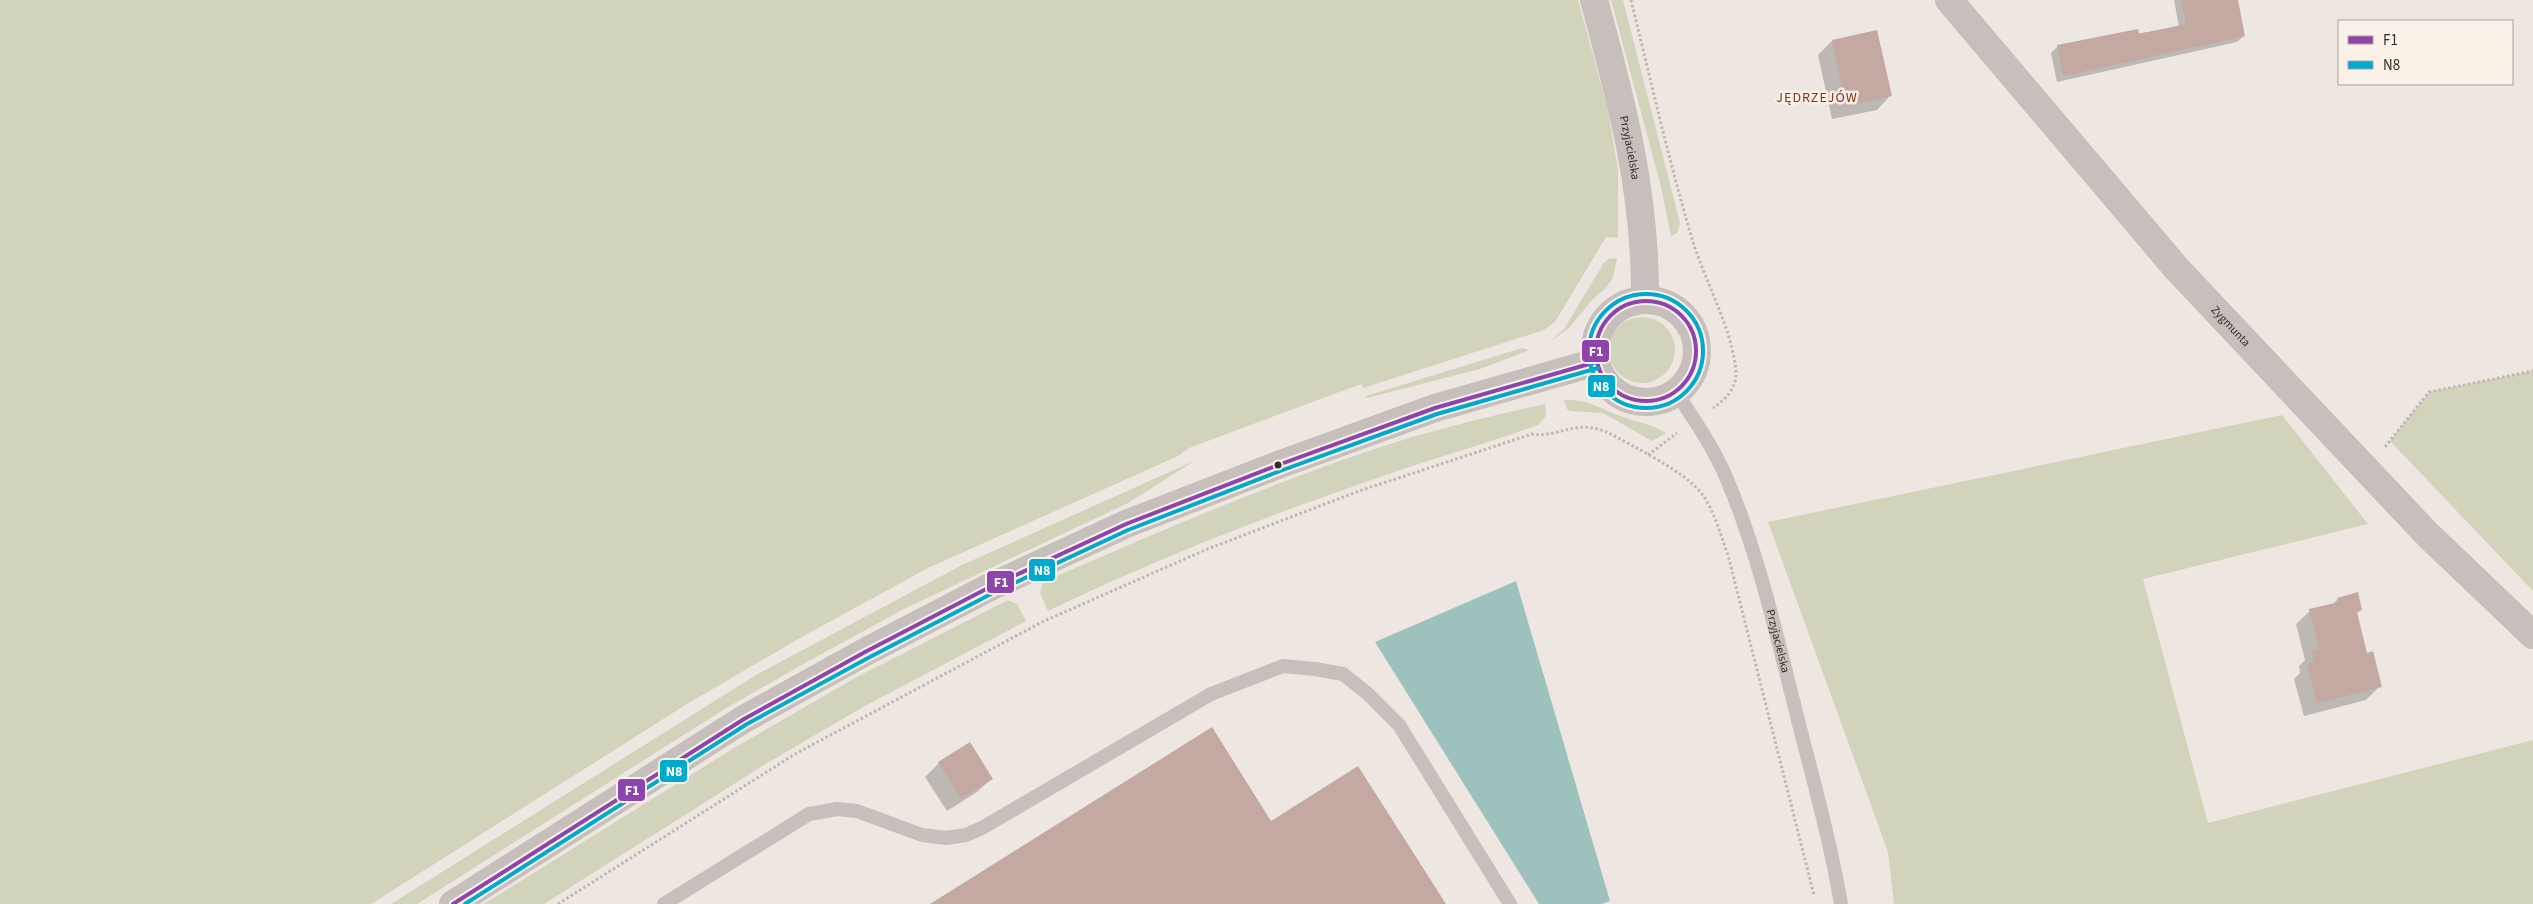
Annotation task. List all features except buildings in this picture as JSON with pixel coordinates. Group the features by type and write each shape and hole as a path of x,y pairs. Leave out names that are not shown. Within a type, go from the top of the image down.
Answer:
{"street":[{"name":"Przyjacielska","path":"1594,0 1623,106 1636,172 1645,249 1645,300"},
{"name":"Zygmunta","path":"1949,0 2177,268 2427,534 2533,635"},
{"path":"1645,300 1659,302 1672,308 1683,317 1693,335 1696,356 1693,370 1686,382 1676,392 1663,399 1649,402 1634,401 1621,396 1610,387 1601,375 1596,362 1594,347 1598,333 1616,309 1630,303 1645,300"},
{"path":"453,904 744,720 864,652 988,588 1126,524 1278,465 1434,408 1596,362"}],"lane":[{"name":"Przyjacielska","path":"1676,392 1726,475 1746,529 1774,626 1820,807 1841,904"},
{"path":"664,904 809,814 838,809 857,811 922,835 946,838 982,828 1211,694 1284,666 1343,674 1368,694 1399,725 1510,904"}],"path":[{"path":"1631,0 1685,214 1700,263 1723,320 1736,371 1732,389 1716,406"},
{"path":"2366,470 2429,392 2533,371"},
{"path":"558,904 795,754 1042,622 1205,550 1359,491 1532,434 1540,435 1584,426 1609,432 1690,481 1702,494 1714,516 1728,554 1816,903"}],"green space":[{"path":"0,0 1578,0 1607,106 1618,169 1618,238 1606,237 1555,322 1544,330 1363,388 1361,384 1189,448 1178,456 928,568 800,638 687,704 371,904 0,904"},
{"path":"1611,0 1623,0 1680,223 1677,233 1671,236 1661,187"},
{"path":"1617,258 1613,278 1605,289 1593,299 1569,328 1548,343 1564,329 1603,264 1608,259"},
{"path":"1642,317 1655,320 1665,327 1672,337 1675,350 1672,363 1665,373 1655,380 1642,383 1629,380 1619,373 1612,363 1609,350 1612,337 1619,327 1629,320"},
{"path":"1522,348 1530,350 1480,369 1367,398 1366,396"},
{"path":"2533,371 2533,591 2390,441 2429,392"},
{"path":"1564,400 1588,403 1650,425 1666,433 1652,441 1603,413 1570,411 1567,409"},
{"path":"1545,404 1546,416 1538,425 1383,476 1255,522 1130,573 1048,611 1040,593 1043,582 1270,487 1409,438"},
{"path":"2282,415 2368,524 2143,579 2208,823 2533,740 2533,904 1894,904 1888,852 1768,522"},
{"path":"1194,461 1128,503 902,610 807,662 723,710 417,904 391,904 756,675 962,565"},
{"path":"1008,600 1017,604 1026,621 863,707 764,765 544,904 484,904 734,748 855,678"}],"water":[{"path":"1516,581 1610,901 1602,904 1539,904 1375,642"}],"transit line":[{"name":"N8","path":"1646,294 1668,299 1686,311 1698,329 1703,351 1698,373 1686,391 1668,403 1646,408 1624,403 1606,391 1594,373 1589,351 1594,329 1606,311 1624,299 1646,294"},
{"name":"F1","path":"1636,301 1656,301 1665,304 1682,315 1693,332 1696,341 1696,351 1696,361 1693,370 1682,387 1665,398 1656,401 1636,401 1618,393 1604,379 1596,361 1596,341 1604,323 1618,309 1636,301"},
{"name":"F1","path":"453,904 744,719 865,652 988,588 1126,524 1278,465 1435,408 1596,362"},
{"name":"N8","path":"465,904 747,724 991,594 1128,530 1280,471 1437,414 1598,368"}],"district":[{"name":"JĘDRZEJÓW","path":"1817,97"}]}
